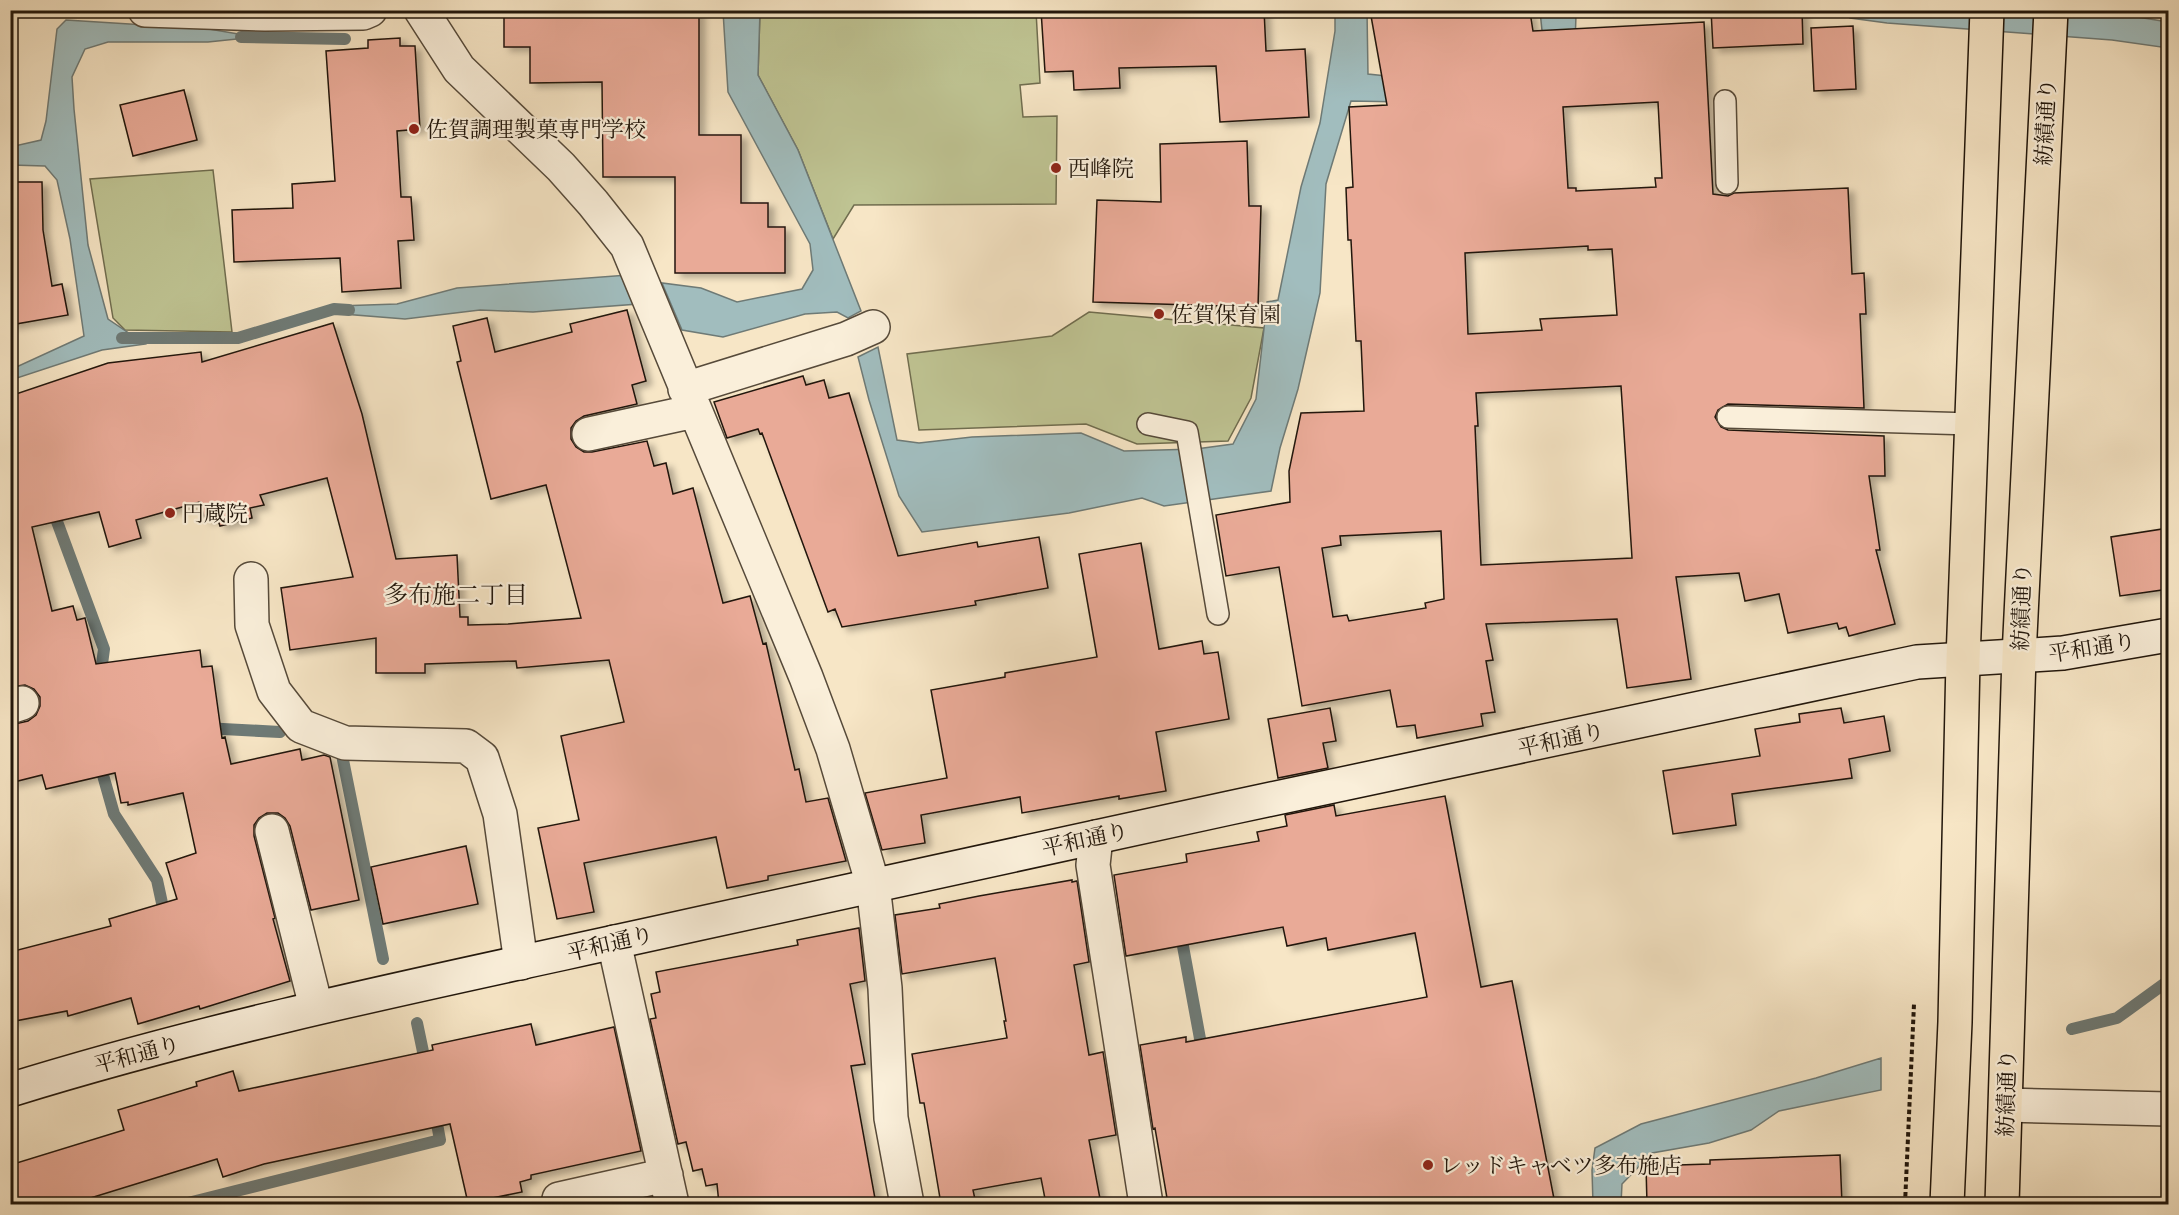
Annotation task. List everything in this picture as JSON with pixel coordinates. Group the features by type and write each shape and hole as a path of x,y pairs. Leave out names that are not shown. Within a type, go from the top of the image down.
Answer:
{"highway":[{"path":"1947,1204 1955,1022 1963,660 1987,10"},
{"name":"紡績通り","path":"2002,1204 2019,656 2051,10"}],"street":[{"path":"145,10 265,14 363,13 370,10"},
{"path":"421,10 459,69 561,167 627,246 806,677 833,749 873,885 885,988 891,1118 907,1204"},
{"path":"589,434 690,400 859,333"},
{"path":"251,579 252,625 274,691 301,726 345,742 466,746 483,758 500,814 521,963"},
{"name":"平和通り","path":"10,1090 316,1007 873,885 1917,662 2063,653 2169,635"},
{"path":"272,831 316,1007"},
{"path":"1096,837 1093,865 1146,1204"},
{"path":"559,1199 669,1190 614,942"},
{"path":"2006,1105 2169,1109"}],"lane":[{"path":"1725,101 1727,183"},
{"path":"1728,417 1971,424"},
{"path":"1148,424 1187,432 1218,614"}],"green space":[{"path":"760,11 1036,11 1040,83 1020,85 1023,117 1057,116 1056,204 854,205 833,239 798,150 758,75"},
{"path":"213,170 232,332 125,330 113,318 90,179"},
{"path":"1089,312 1264,328 1251,398 1228,441 1137,444 1086,424 919,430 907,354 1052,336"}],"water":[{"path":"2070,10 2113,13 2168,22 2168,48 2112,40 1887,23 1850,18 1842,11"},
{"path":"723,11 760,11 758,75 798,150 861,311 848,318 837,312 805,314 723,337 682,330 662,283 701,288 737,302 802,289 813,270 810,244 728,92"},
{"path":"1335,11 1367,11 1368,74 1472,85 1546,70 1540,11 1585,11 1576,15 1573,105 1351,101 1326,184 1320,293 1271,491 1164,506 1142,498 1069,513 922,532 899,496 858,357 878,347 897,440 919,443 972,437 1081,433 1124,451 1196,449 1233,444 1256,399 1267,302 1278,300 1301,187 1320,123 1335,31"},
{"path":"66,20 209,29 256,37 208,42 108,42 85,49 72,77 88,245 108,319 145,344 102,350 11,380 12,369 84,336 70,239 57,180 45,166 11,165 10,147 41,140 46,121 57,29"},
{"path":"628,275 638,304 533,312 480,310 405,319 331,313 337,306 397,304 457,288"},
{"path":"1881,1058 1881,1090 1779,1111 1751,1130 1709,1143 1652,1153 1622,1184 1621,1204 1593,1204 1592,1170 1595,1148 1641,1124 1816,1078"}],"building":[{"path":"504,10 699,10 699,135 741,135 741,203 768,203 768,227 785,227 785,273 675,273 675,177 603,177 602,82 530,83 530,47 504,47"},
{"path":"1041,10 1264,10 1266,51 1305,49 1309,117 1220,122 1216,66 1119,68 1120,88 1074,90 1073,71 1045,72"},
{"path":"1403,10 1498,10 1500,17 1530,12 1533,31 1704,22 1713,194 1728,196 1734,193 1848,188 1852,274 1864,273 1866,314 1860,314 1864,408 1728,404 1718,410 1715,417 1721,427 1728,430 1884,436 1885,476 1869,476 1880,550 1876,550 1895,624 1849,636 1846,627 1839,629 1837,623 1788,633 1779,594 1745,601 1739,573 1676,577 1691,679 1627,688 1617,619 1486,624 1493,660 1486,661 1495,712 1481,714 1483,726 1417,738 1415,725 1397,727 1390,690 1302,706 1279,567 1226,576 1216,515 1290,502 1289,471 1301,413 1364,411 1361,341 1356,341 1346,188 1353,187 1349,107 1387,105 1371,16","holes":["1658,102 1662,178 1655,178 1656,187 1576,191 1576,188 1568,188 1563,107","1588,246 1588,250 1612,249 1617,315 1540,319 1542,330 1468,334 1465,253","1621,386 1632,558 1481,565 1475,426 1478,426 1476,393","1441,531 1444,599 1425,603 1426,608 1349,621 1347,615 1333,617 1322,548 1341,545 1340,536"]},
{"path":"1711,10 1802,10 1803,44 1713,48"},
{"path":"1853,26 1856,89 1814,91 1811,28"},
{"path":"400,38 400,46 415,46 420,129 397,131 401,197 411,197 414,240 398,241 401,288 342,292 340,258 234,262 232,210 293,208 292,184 335,181 326,51 368,48 368,40"},
{"path":"184,90 197,140 133,156 120,105"},
{"path":"1247,141 1249,206 1261,206 1258,307 1093,302 1097,200 1161,202 1160,144"},
{"path":"10,182 42,182 43,230 52,286 62,284 68,315 10,325"},
{"path":"627,310 646,381 632,385 637,404 584,416 571,428 571,439 576,447 584,452 647,441 654,466 666,463 673,494 693,488 723,603 750,596 763,644 766,643 795,770 799,769 806,802 828,798 846,861 768,876 768,880 727,888 716,837 584,863 594,912 557,919 538,828 579,820 561,736 624,722 609,660 517,668 516,661 425,664 425,673 376,673 376,638 290,650 281,588 353,577 327,478 260,495 264,505 250,508 252,518 220,526 217,517 205,520 200,502 136,520 141,538 109,547 99,512 32,527 52,611 73,606 77,620 85,618 96,664 200,650 202,667 212,666 222,738 225,737 231,764 300,749 302,760 324,755 330,757 359,900 311,910 290,826 278,813 267,813 254,825 254,836 290,981 200,1009 199,1006 138,1024 131,998 68,1016 67,1011 10,1022 10,952 111,926 109,919 177,899 166,863 196,853 183,793 128,805 128,802 121,803 115,773 46,789 42,775 10,783 10,725 28,721 36,715 40,706 40,697 34,689 25,685 10,687 10,396 108,363 201,352 202,362 333,323 362,414 396,559 457,555 460,617 468,617 468,625 581,618 546,485 491,499 457,362 461,361 453,326 487,318 495,352 572,332 570,324"},
{"path":"803,376 806,385 824,380 829,398 849,393 898,556 977,542 978,547 1039,537 1048,588 975,601 976,605 842,627 835,609 828,612 762,433 760,434 758,429 727,438 714,402"},
{"path":"2169,528 2169,589 2120,596 2111,537"},
{"path":"1141,543 1159,649 1202,641 1204,654 1218,652 1229,719 1156,732 1166,791 1119,799 1119,796 1022,813 1020,797 921,815 925,843 882,850 865,793 947,778 931,690 1005,677 1005,673 1097,657 1079,554"},
{"path":"1330,708 1336,741 1323,743 1328,768 1278,778 1268,719"},
{"path":"1841,708 1844,723 1884,716 1890,751 1849,759 1852,778 1732,794 1736,825 1673,834 1663,771 1760,756 1755,729 1800,722 1799,714"},
{"path":"1445,796 1481,987 1512,981 1555,1204 1168,1204 1140,1045 1186,1037 1186,1042 1427,997 1415,933 1328,950 1326,938 1287,946 1283,927 1126,956 1114,875 1187,862 1186,854 1259,841 1257,832 1287,826 1285,815 1334,805 1336,816"},
{"path":"466,846 478,904 383,924 371,867"},
{"path":"1072,880 1072,882 1077,881 1089,962 1074,965 1089,1055 1103,1052 1116,1135 1089,1140 1101,1204 1046,1204 1041,1178 973,1190 976,1204 941,1204 924,1103 920,1103 912,1054 1007,1038 1004,1021 1006,1021 995,958 902,974 895,915 940,908 939,904 979,896"},
{"path":"859,928 865,981 850,984 865,1064 851,1066 876,1204 719,1204 717,1184 706,1186 702,1169 693,1171 686,1142 678,1144 650,1019 656,1018 651,994 660,992 656,972 798,945 797,940"},
{"path":"531,1024 536,1045 614,1027 641,1151 531,1175 531,1179 520,1182 522,1192 468,1203 450,1124 264,1164 223,1177 217,1159 71,1204 10,1204 10,1165 124,1130 118,1110 197,1086 196,1082 233,1071 239,1091 433,1050 432,1045"},
{"path":"1840,1155 1842,1204 1647,1204 1646,1166 1710,1164 1710,1160"}],"waterway":[{"path":"241,37 345,39"},
{"path":"122,338 238,338 334,309 349,310"},
{"path":"52,508 104,649 100,679"},
{"path":"204,728 280,732"},
{"path":"342,755 383,959"},
{"path":"99,761 114,814 157,880 165,917"},
{"path":"1180,930 1203,1055"},
{"path":"2072,1029 2117,1018 2168,981"},
{"path":"417,1023 426,1066"},
{"path":"184,1204 440,1140 435,1113"}],"place":[{"name":"佐賀調理製菓専門学校","path":"414,129"},
{"name":"西峰院","path":"1056,168"},
{"name":"佐賀保育園","path":"1159,314"},
{"name":"円蔵院","path":"170,513"},
{"name":"レッドキャベツ多布施店","path":"1428,1165"}],"district":[{"name":"多布施二丁目","path":"456,595"}]}
